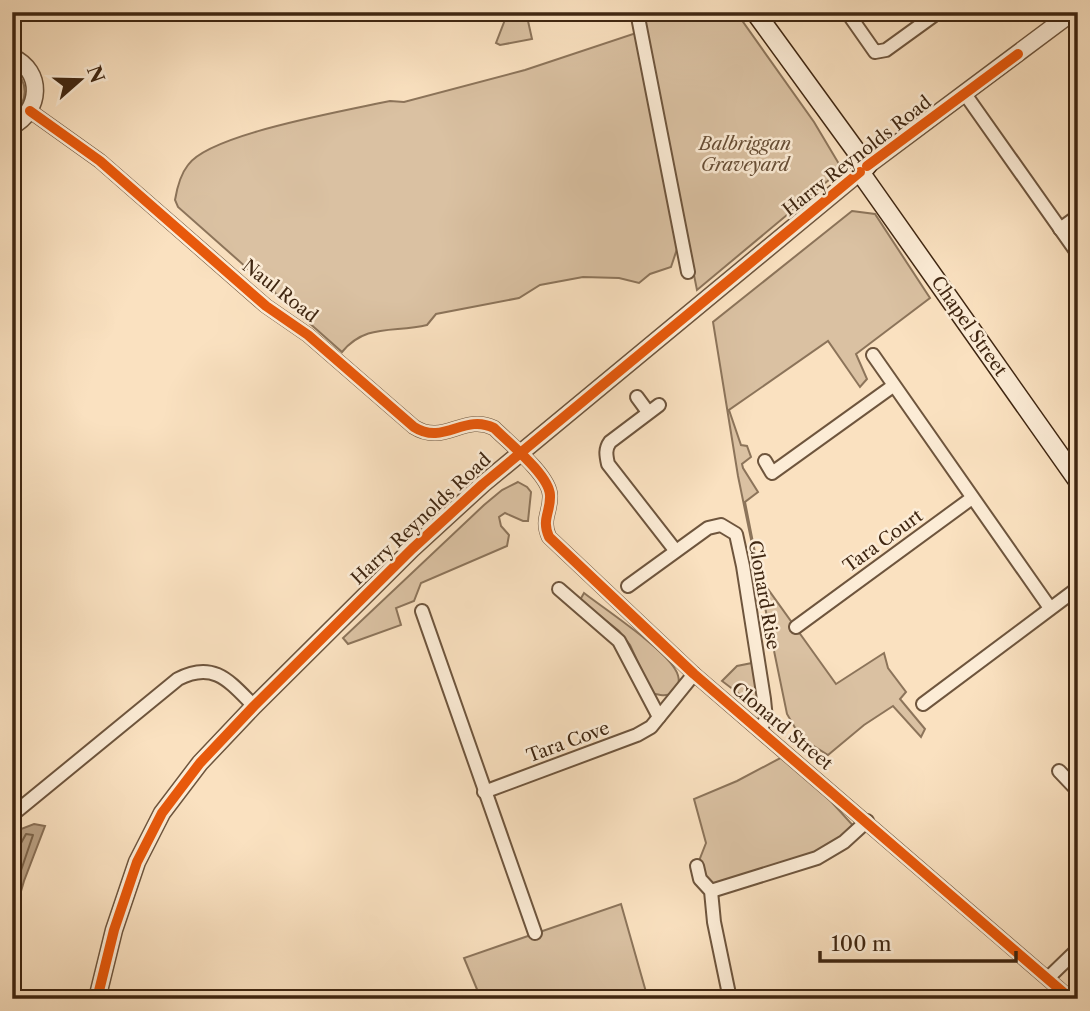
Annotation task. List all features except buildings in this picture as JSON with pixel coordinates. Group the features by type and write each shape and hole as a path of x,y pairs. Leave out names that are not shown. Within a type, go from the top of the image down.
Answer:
{"main road":[{"name":"Chapel Street","path":"755,12 1078,481"}],"street":[{"path":"12,24 13,12"},
{"path":"637,12 688,272"},
{"path":"847,12 875,52 886,50 933,16"},
{"name":"Harry Reynolds Road","path":"97,999 125,895 137,862 162,813 200,763 254,706 412,548 519,453 864,169 965,94 1053,18 1073,12"},
{"path":"12,57 25,65 35,82 34,102 30,111 23,120 12,126"},
{"path":"965,94 1078,254"},
{"name":"Naul Road","path":"30,111 100,161 266,306 308,335 414,427 434,434 475,423 485,424 494,428 519,453"},
{"path":"1060,229 1078,216"},
{"path":"873,355 892,386 1051,608"},
{"path":"765,461 772,473 892,386"},
{"path":"637,397 653,409 610,442 606,455 608,464 675,550"},
{"name":"Clonard Street","path":"519,453 547,481 550,489 551,499 545,523 549,537 694,674 1071,999"},
{"name":"Tara Court","path":"796,627 972,498"},
{"name":"Clonard Rise","path":"628,586 675,550 714,526 726,526 736,534 764,699 766,719 760,730"},
{"path":"923,704 1078,588"},
{"path":"559,589 619,641 659,717"},
{"path":"422,611 535,933"},
{"path":"816,612 825,624"},
{"path":"12,815 178,679 191,672 216,673 227,679 254,706"},
{"name":"Tara Cove","path":"484,792 638,735 651,727 694,674"},
{"path":"1059,771 1078,791"},
{"path":"711,891 817,858 844,842 867,821"},
{"path":"697,866 700,879 711,891 714,922 730,999"},
{"path":"1048,978 1078,949"},
{"path":"819,999 832,999"}],"green space":[{"path":"508,12 526,12 532,39 500,45 496,43"},
{"name":"Balbriggan Graveyard","path":"641,12 736,12 814,122 842,169 697,290"},
{"path":"636,33 677,239 671,267 650,274 639,283 619,278 583,277 540,285 519,298 436,314 427,325 371,333 351,343 342,352 178,207 175,200 181,177 188,165 200,154 220,144 304,119 390,101 404,102 525,70"},
{"path":"12,69 22,79 25,91 22,104 12,114"},
{"path":"852,211 875,214 930,298 856,354 867,379 860,387 828,341 729,410 741,445 747,446 751,457 742,464 743,468 758,492 745,502 760,578 836,684 884,653 888,668 906,692 900,699 925,729 921,737 893,706 864,725 828,755 801,738 787,714 738,476 713,322"},
{"path":"518,482 531,492 528,521 505,513 499,517 501,526 509,535 507,546 421,583 414,601 396,608 401,625 348,644 343,638 484,505 502,490"},
{"path":"584,593 668,660 679,679 675,691 665,695 652,693 630,645 619,631 580,600"},
{"path":"752,663 759,702 759,705 755,706 722,681 737,666"},
{"path":"788,754 857,830 844,842 711,891 697,866 706,843 694,799 737,781"},
{"path":"621,904 648,999 481,999 464,958"}],"water":[{"path":"34,824 45,826 12,922 12,868 15,857 13,844 21,829"}],"cycle path":[{"path":"867,166 1018,54"},
{"path":"30,111 100,161 266,306 308,335 414,427 435,433 473,424 494,428 536,469 548,487 550,501 546,525 549,537 694,674 1071,999"},
{"path":"97,999 114,930 137,862 162,813 200,763 412,549 483,484 860,172"}]}
